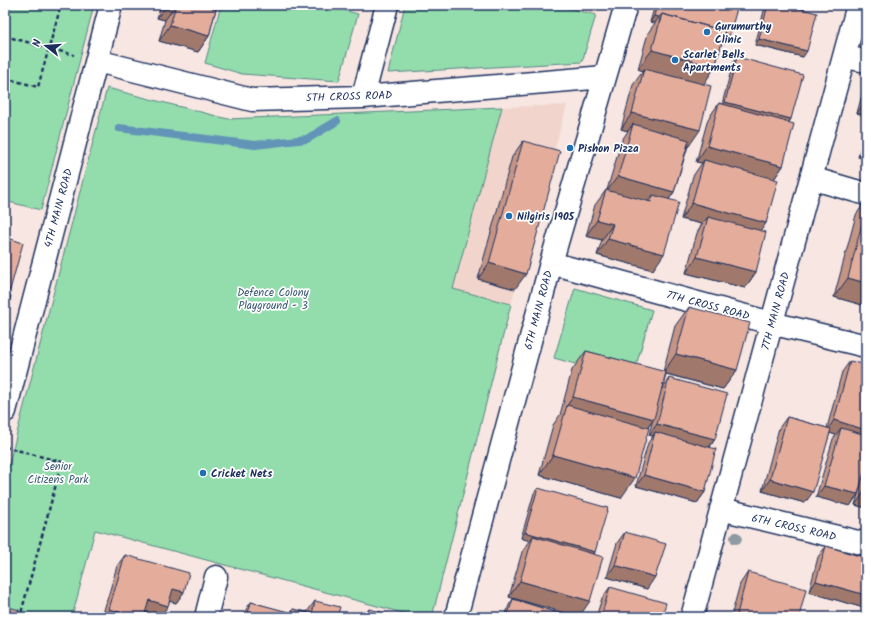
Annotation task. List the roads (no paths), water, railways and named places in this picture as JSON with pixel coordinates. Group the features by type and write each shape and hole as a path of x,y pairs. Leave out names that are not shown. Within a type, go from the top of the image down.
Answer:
{"street":[{"name":"4TH MAIN ROAD","path":"5,411 111,5"},
{"path":"363,97 387,5"},
{"name":"6TH MAIN ROAD","path":"456,617 551,263 626,5"},
{"name":"7TH MAIN ROAD","path":"692,617 858,5"},
{"path":"844,57 866,62"},
{"name":"5TH CROSS ROAD","path":"97,61 252,100 363,97 605,77"},
{"path":"811,178 866,194"},
{"name":"7TH CROSS ROAD","path":"551,263 771,323 866,346"},
{"name":"6TH CROSS ROAD","path":"721,509 866,544"},
{"path":"206,617 216,577"}],"waterway":[{"path":"119,128 255,145 307,139 337,121"}],"place":[{"name":"Gurumurthy Clinic","path":"707,32"},
{"name":"Scarlet Bells Apartments","path":"675,60"},
{"name":"Pishon Pizza","path":"570,148"},
{"name":"Nilgiris 1905","path":"509,216"},
{"name":"Cricket Nets","path":"203,473"}],"park label":[{"name":"Defence Colony Playground - 3","path":"273,298"},
{"name":"Senior Citizens Park","path":"58,472"}]}
